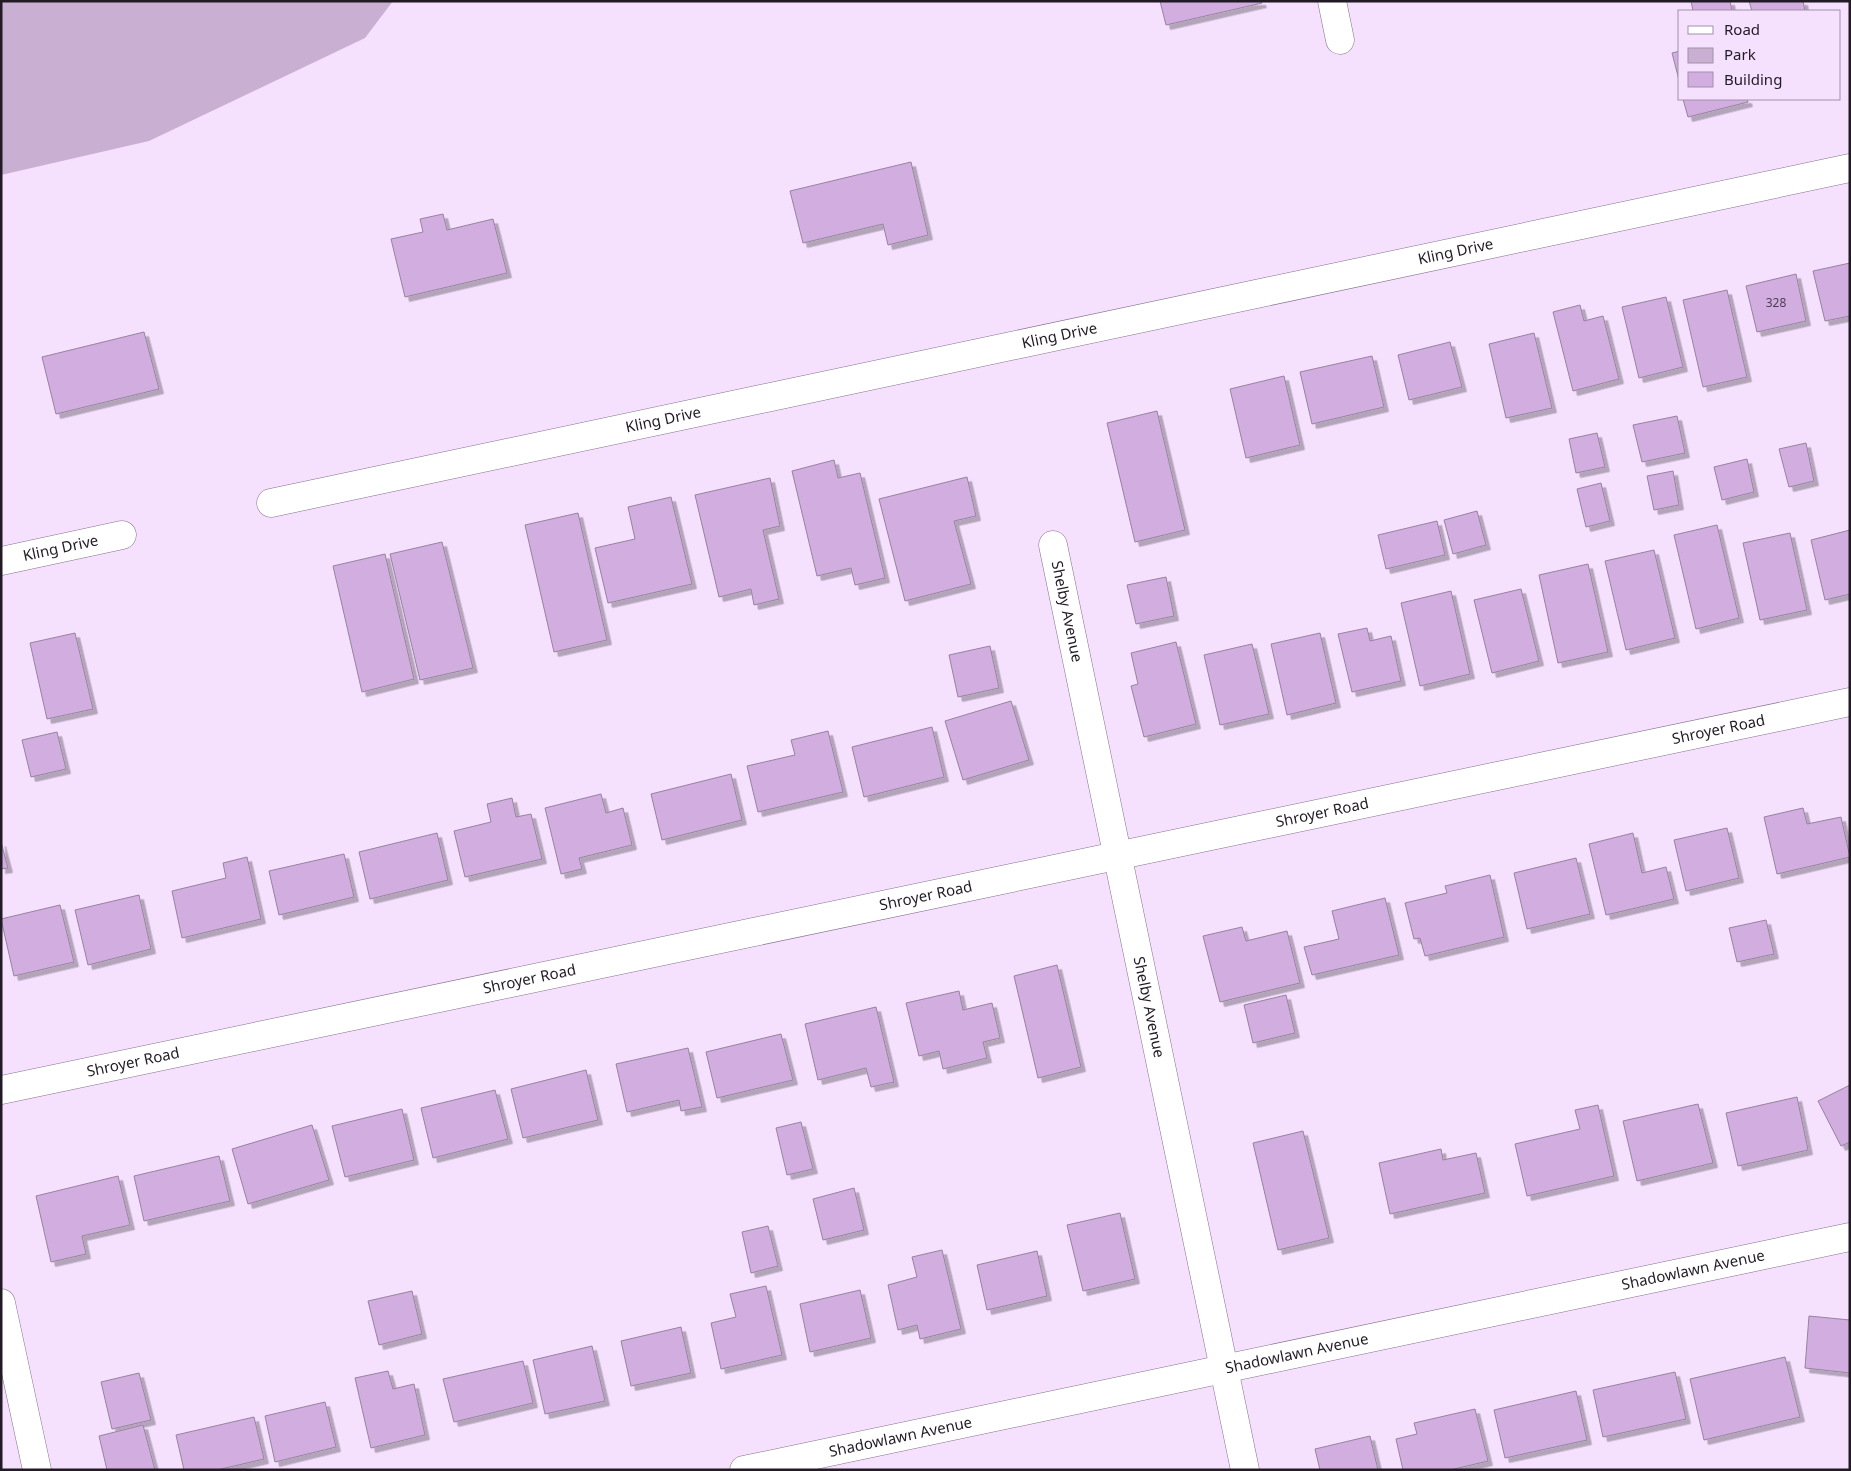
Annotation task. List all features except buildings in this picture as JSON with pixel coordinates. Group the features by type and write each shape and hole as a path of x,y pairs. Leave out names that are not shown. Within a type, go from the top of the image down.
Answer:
{"street":[{"path":"1332,1 1340,40"},
{"name":"Kling Drive","path":"271,504 1850,168"},
{"name":"Kling Drive","path":"1,561 122,536"},
{"name":"Shelby Avenue","path":"1053,545 1245,1470"},
{"name":"Shroyer Road","path":"1,1090 1850,702"},
{"name":"Shadowlawn Avenue","path":"744,1470 1850,1237"},
{"path":"1,1303 37,1470"}],"green space":[{"path":"1,1 393,1 365,38 149,141 1,175"}]}
